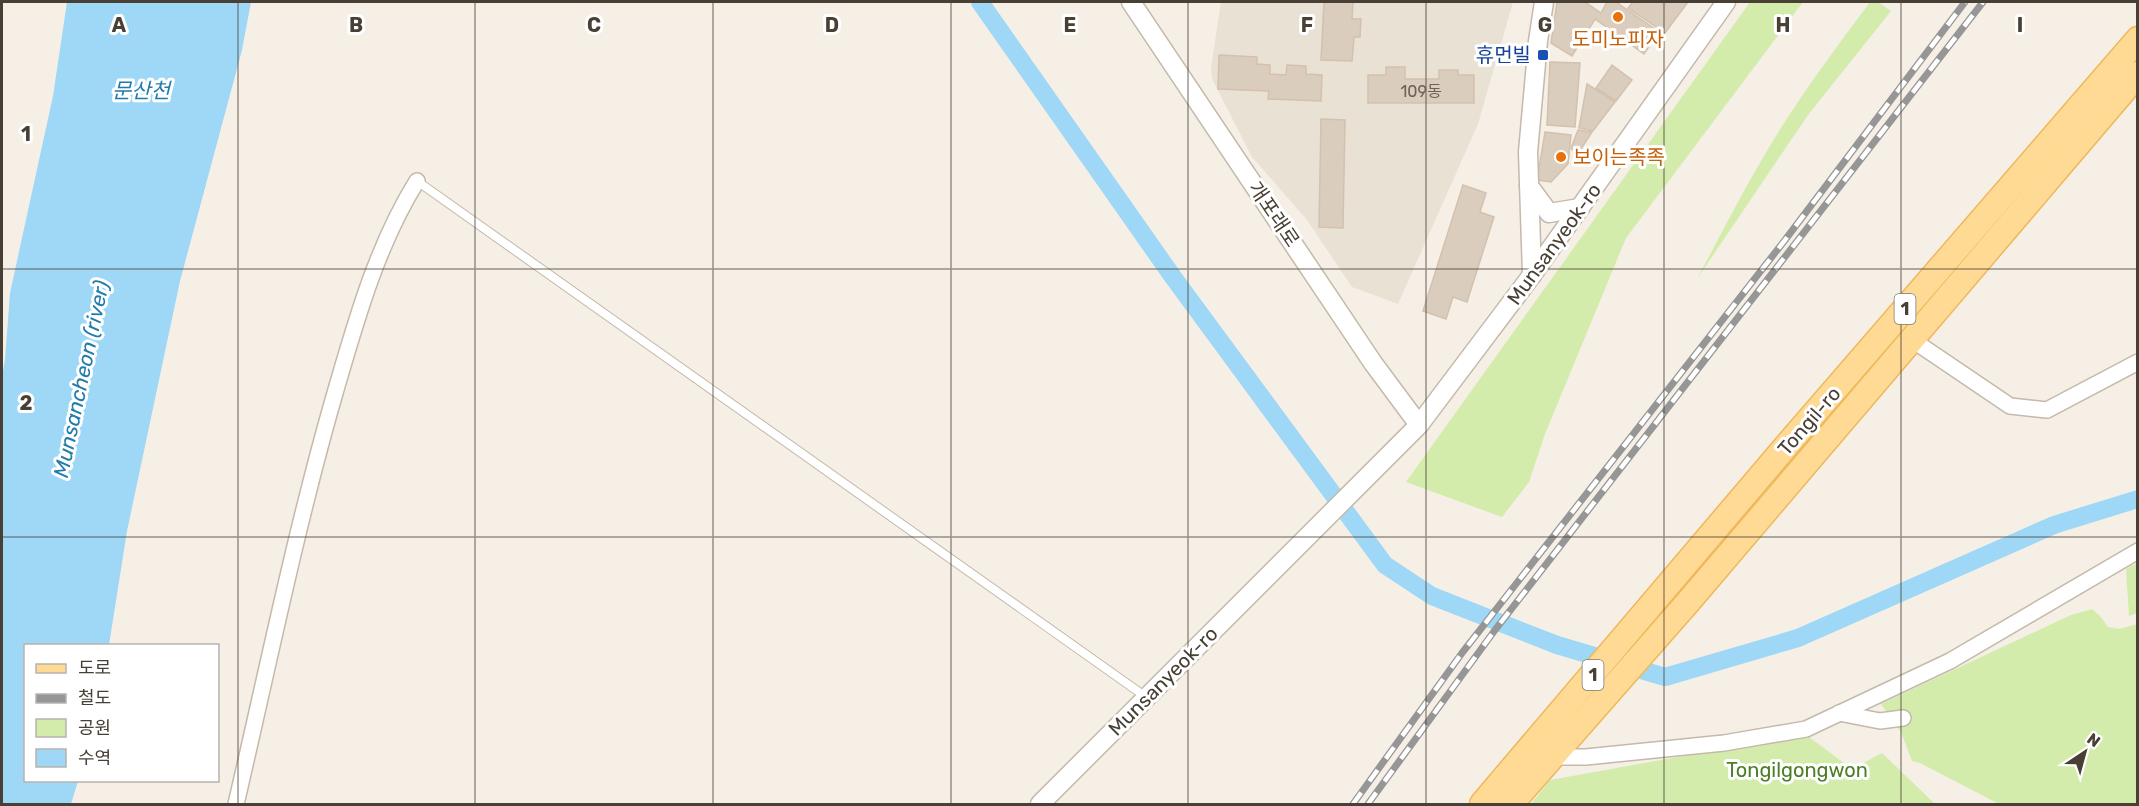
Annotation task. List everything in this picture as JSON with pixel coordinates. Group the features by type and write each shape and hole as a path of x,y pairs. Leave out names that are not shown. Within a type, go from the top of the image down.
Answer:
{"main road":[{"name":"Tongil-ro","path":"1482,804 2138,39"},
{"name":"Tongil-ro","path":"1511,804 1689,601 2138,74"}],"street":[{"name":"개포래로","path":"1131,2 1373,363 1419,425"},
{"path":"1532,275 1528,152 1538,41 1544,2"},
{"name":"Munsanyeok-ro","path":"1040,804 1419,425 1532,275 1726,2"},
{"path":"236,804 319,451 349,345 382,252 400,209 417,181"},
{"path":"1530,186 1549,213 1580,207"},
{"path":"1911,339 2010,406 2047,410 2138,362"},
{"path":"1543,767 1586,757 1724,743 1806,729 1950,661 2138,551"},
{"path":"1839,714 1880,721 1904,718"}],"lane":[{"path":"417,181 1146,697"}],"shaded area":[{"path":"1221,2 1513,2 1478,124 1398,304 1352,287 1307,220 1252,157 1212,79 1211,68"}],"green space":[{"path":"1750,2 1803,2 1626,238 1545,434 1529,482 1502,517 1406,482"},
{"path":"1870,2 1878,2 1891,11 1808,115 1697,279 1773,140"},
{"path":"2137,563 2137,613 2129,616 2126,569"},
{"path":"2092,609 2108,627 2119,629 2137,624 2137,804 1999,804 1912,761 1901,732 1881,704 2071,615"},
{"name":"Tongilgongwon","path":"1805,734 1852,769 1882,753 1935,804 1531,804 1550,780"}],"water":[{"name":"문산천","path":"67,2 251,2 242,50 180,281 127,531 109,644 24,644 24,782 78,782 71,804 2,804 2,376 10,293 53,96"}],"building":[{"path":"1324,2 1353,2 1352,19 1361,19 1360,37 1354,37 1352,61 1321,60"},
{"path":"1557,2 1585,2 1601,13 1607,2 1616,2 1659,32 1644,54 1595,19 1572,56 1551,43"},
{"path":"1633,2 1688,2 1665,33 1628,8"},
{"path":"1219,55 1257,57 1257,64 1270,65 1270,74 1286,75 1287,65 1306,66 1306,74 1322,75 1321,101 1268,99 1269,91 1218,89"},
{"path":"1550,62 1580,63 1575,127 1547,125"},
{"path":"1612,65 1632,80 1616,101 1596,88"},
{"path":"1386,67 1405,67 1405,79 1439,79 1439,70 1458,70 1458,75 1474,75 1474,103 1368,103 1368,75 1386,75"},
{"path":"1587,84 1615,102 1593,131 1579,128"},
{"path":"1321,119 1345,120 1343,228 1319,227"},
{"path":"1578,130 1592,132 1577,155 1571,148"},
{"path":"1545,132 1571,135 1568,164 1551,182 1537,180"},
{"path":"1463,185 1486,193 1480,212 1494,217 1467,302 1453,297 1446,319 1423,311"}],"waterway":[{"path":"980,2 1173,277 1385,565 1432,596 1557,645 1665,677 1798,638 2054,525 2138,499"}],"railway":[{"path":"1353,804 1462,653 1785,240 1965,2"},
{"path":"1368,804 1495,630 1983,2"}],"place":[{"name":"도미노피자","path":"1618,17"},
{"name":"휴먼빌","path":"1543,55"},
{"name":"보이는족족","path":"1561,157"}],"water label":[{"name":"Munsancheon (river)","path":"81,379"}]}
